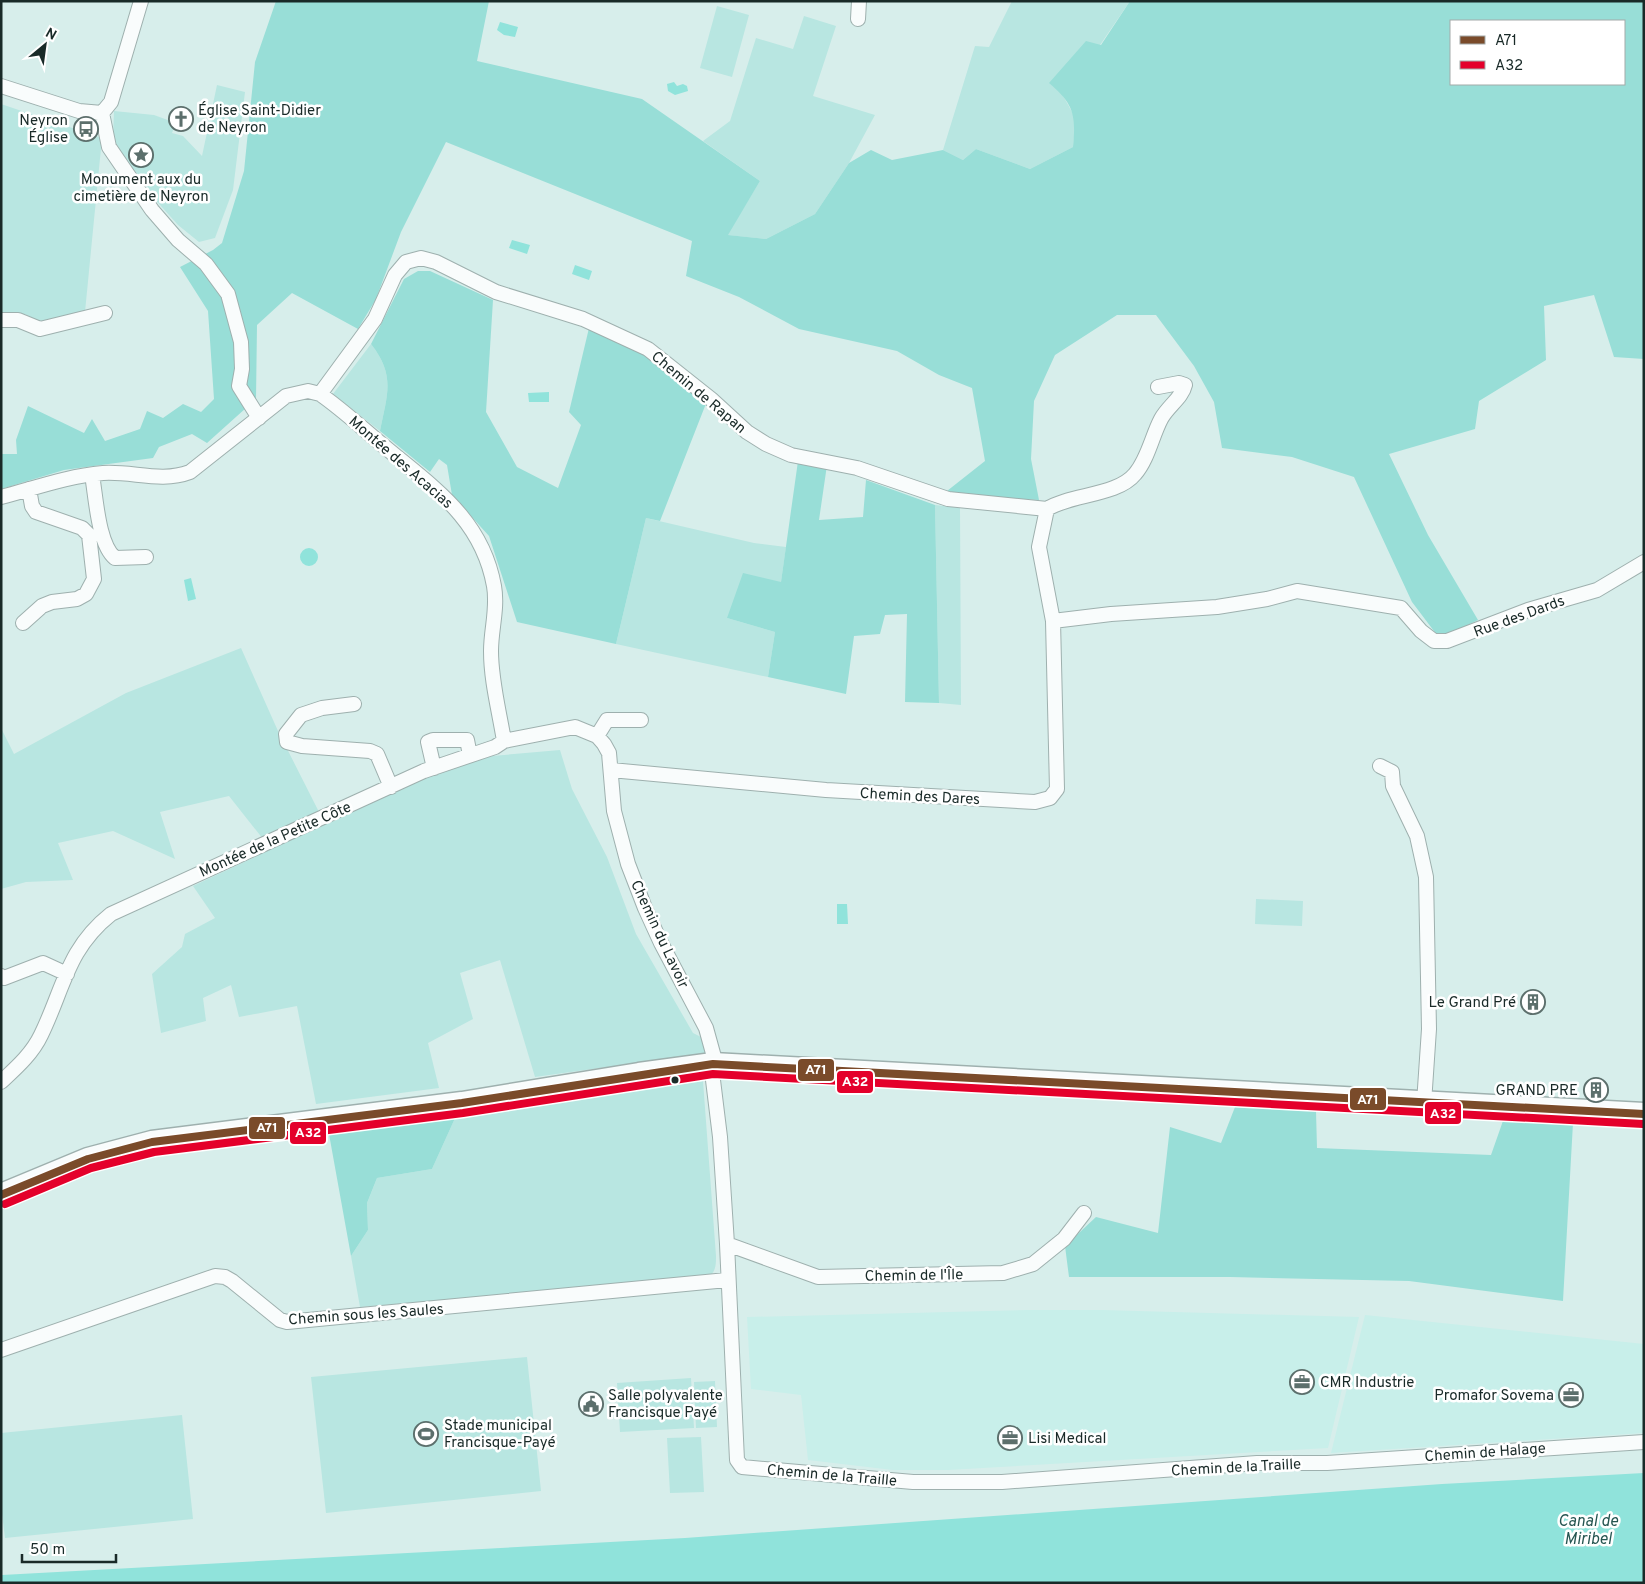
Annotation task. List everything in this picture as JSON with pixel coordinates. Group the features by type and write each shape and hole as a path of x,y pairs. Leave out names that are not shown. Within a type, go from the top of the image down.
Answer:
{"main road":[{"path":"1,1195 88,1159 152,1142 462,1103 713,1064 1644,1114"}],"street":[{"path":"102,113 111,102 141,1"},
{"path":"858,19 859,1"},
{"path":"1,86 79,111 102,113"},
{"path":"102,113 109,147 152,210 178,240 206,264 228,294 241,342 242,369 239,386 259,418"},
{"name":"Chemin de Rapan","path":"320,394 375,319 395,275 406,262 421,258 436,262 496,292 582,319 648,349 711,399 747,432 766,444 792,455 857,468 948,499 1047,509"},
{"path":"1,320 18,320 40,329 105,313"},
{"path":"1047,509 1057,502 1118,486 1134,475 1143,461 1151,438 1162,416 1183,392 1185,385 1179,383 1158,387"},
{"path":"1,497 72,477 123,474 174,478 190,472 286,396 308,391 320,394"},
{"name":"Montée des Acacias","path":"320,394 445,497 466,519 477,536 488,562 494,588 495,619 491,648 492,678 504,740"},
{"path":"92,475 104,542 108,553 115,558 146,557"},
{"path":"22,623 42,606 52,602 77,599 86,594 90,588 94,572 89,535 82,528 36,512 32,506 29,489"},
{"name":"Chemin des Dares","path":"611,770 826,790 1035,802 1050,798 1057,789 1053,621 1039,547 1047,509"},
{"name":"Rue des Dards","path":"1053,621 1111,614 1217,607 1267,599 1297,591 1401,608 1434,641 1447,641 1528,610 1597,590 1644,562"},
{"path":"354,704 322,708 301,715 286,734 287,742 302,746 370,751 378,754 390,787"},
{"path":"611,770 609,753 597,736 607,720 642,720"},
{"name":"Montée de la Petite Côte","path":"1,1082 31,1051 41,1035 84,939 111,914 390,787 434,768 494,747 504,740 575,727 597,736"},
{"path":"434,768 428,742 433,740 467,740 470,755"},
{"path":"1380,766 1392,772 1393,786 1417,836 1426,877 1429,1029 1424,1103"},
{"name":"Chemin du Lavoir","path":"611,770 614,811 628,864 649,917 706,1028 714,1057 713,1064"},
{"path":"1,976 4,978 43,963 67,974"},
{"name":"Chemin de la Traille","path":"713,1064 727,1244 727,1280 737,1460 742,1467 913,1482 971,1483 1257,1463 1326,1463"},
{"name":"Chemin de l'Île","path":"727,1244 818,1277 1003,1273 1033,1264 1064,1240 1084,1213"},
{"name":"Chemin sous les Saules","path":"1,1350 215,1276 225,1277 232,1281 280,1320 287,1322 727,1280"},
{"name":"Chemin de Halage","path":"1326,1463 1644,1442"}],"shaded area":[{"path":"276,1 489,1 477,61 642,99 760,181 728,235 766,239 815,214 849,163 871,150 892,160 943,150 963,160 976,149 1030,169 1073,147 1074,126 1072,111 1064,97 1049,83 1086,41 1101,45 1130,1 1644,1 1644,359 1614,357 1594,295 1544,306 1546,360 1479,401 1475,429 1389,454 1428,535 1478,620 1440,639 1412,602 1354,477 1292,457 1222,448 1214,402 1194,366 1156,315 1117,315 1055,355 1034,401 1031,459 1039,500 977,497 947,491 985,461 972,388 939,375 897,351 799,329 739,297 686,276 692,241 446,142 401,232 376,299 358,329 292,293 257,325 256,399 207,443 192,434 159,447 153,458 64,470 1,489 1,454 17,454 16,440 28,406 84,433 92,419 105,441 140,429 147,411 163,418 183,404 201,412 214,399 208,311 180,267 213,250 222,243 244,171 255,62"},
{"path":"1012,1 1130,1 1100,45 1062,94 1076,119 1073,147 1030,169 976,149 963,160 943,150 975,46 989,47"},
{"path":"717,6 749,15 732,77 700,68"},
{"path":"804,16 836,26 813,96 875,115 849,163 815,214 766,239 727,235 760,181 703,141 730,121 756,38 793,49"},
{"path":"217,85 245,92 233,190 215,238 199,242 178,225 135,177 113,138 114,111 154,115 176,123 172,133 183,136 202,156"},
{"path":"1,104 102,138 85,312 42,323 25,314 1,315"},
{"path":"418,271 430,271 493,300 486,412 517,467 558,488 581,425 569,412 589,328 648,355 707,401 660,521 646,518 616,644 517,622 489,536 452,495 447,465 439,459 430,472 380,431 387,396 387,376 379,355 371,344 404,279"},
{"path":"371,344 379,355 387,376 387,396 380,431 333,394"},
{"path":"798,461 827,465 819,520 863,517 866,480 935,505 939,703 905,702 907,614 885,615 880,634 854,636 846,694 768,677 775,632 727,618 743,573 781,582"},
{"path":"935,505 960,508 961,705 939,703"},
{"path":"646,518 754,543 786,547 781,582 727,618 775,632 768,677 616,644"},
{"path":"241,648 278,731 319,812 263,839 229,796 160,812 175,859 113,831 58,843 73,880 26,882 1,889 1,728 14,754 126,693"},
{"path":"560,750 572,789 607,857 636,934 693,1033 703,1038 707,1053 535,1077 500,960 460,973 473,1019 428,1043 439,1088 316,1104 297,1006 239,1017 231,985 203,998 206,1021 161,1033 152,974 182,947 185,934 215,918 193,886 425,777 492,756"},
{"path":"1256,899 1303,901 1302,926 1255,924"},
{"path":"703,1081 716,1256 714,1271 708,1277 360,1307 351,1256 368,1230 367,1203 377,1178 432,1169 456,1116"},
{"path":"1235,1107 1316,1111 1317,1148 1491,1155 1504,1118 1573,1123 1563,1301 1409,1281 1230,1277 1069,1277 1065,1246 1096,1217 1158,1233 1170,1127 1221,1143"},
{"path":"456,1116 432,1169 377,1178 367,1203 368,1230 351,1256 329,1134"},
{"path":"1102,1310 1359,1317 1328,1448 948,1470 893,1470 808,1460 801,1395 751,1389 747,1317"},
{"path":"1365,1315 1644,1344 1644,1433 1331,1453"},
{"name":"Stade municipal Francisque-Payé","path":"527,1357 541,1491 326,1513 311,1377"},
{"path":"691,1378 694,1428 620,1432 617,1383"},
{"path":"715,1381 717,1427 696,1428 694,1382"},
{"path":"182,1415 193,1519 5,1538 1,1506 1,1433"},
{"path":"701,1437 704,1492 670,1493 667,1438"}],"water":[{"path":"500,22 518,27 515,37 504,35 497,30"},
{"path":"674,82 677,86 683,84 687,86 688,91 675,95 668,91 667,84"},
{"path":"512,240 530,245 527,254 509,248"},
{"path":"575,265 592,271 589,280 572,274"},
{"path":"549,392 549,402 529,402 528,393"},
{"path":"309,548 315,551 318,557 315,563 309,566 303,563 300,557 303,551"},
{"path":"191,578 196,599 188,601 184,580"},
{"path":"837,904 847,904 848,924 837,924"},
{"name":"Canal de Miribel","path":"1644,1473 1644,1583 1,1583 2,1575 685,1538 1442,1484"}],"transit line":[{"name":"A71","path":"1,1195 88,1159 152,1142 462,1103 713,1064 1644,1114"},
{"name":"A32","path":"5,1204 91,1168 154,1152 463,1113 713,1074 1643,1124"}],"place":[{"name":"Église Saint-Didier de Neyron","path":"181,119"},
{"name":"Neyron Église","path":"86,129"},
{"name":"Monument aux du cimetière de Neyron","path":"141,155"},
{"name":"Le Grand Pré","path":"1533,1002"},
{"name":"GRAND PRE","path":"1596,1090"},
{"name":"CMR Industrie","path":"1302,1382"},
{"name":"Promafor Sovema","path":"1571,1395"},
{"name":"Salle polyvalente Francisque Payé","path":"591,1404"},
{"name":"Stade municipal Francisque-Payé","path":"426,1434"},
{"name":"Lisi Medical","path":"1010,1438"}]}
